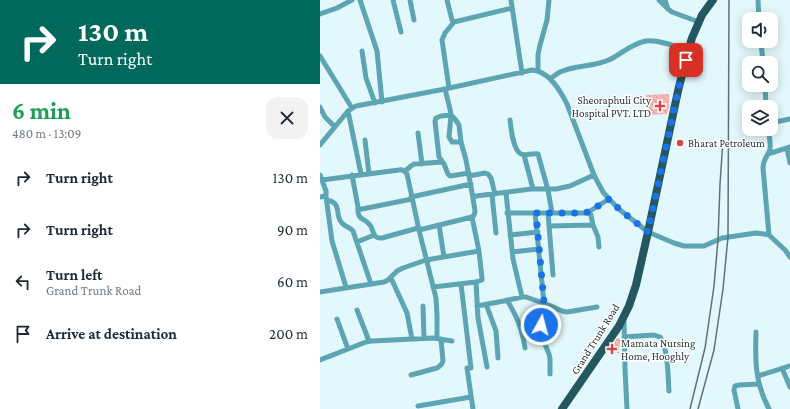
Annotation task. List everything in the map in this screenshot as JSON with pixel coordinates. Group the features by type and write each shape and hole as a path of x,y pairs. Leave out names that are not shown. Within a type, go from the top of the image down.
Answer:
{"main road":[{"name":"Grand Trunk Road","path":"562,409 613,335 624,316 632,296 648,232 688,51 699,22 714,0"}],"street":[{"path":"320,14 337,8 352,0"},
{"path":"360,0 377,51 382,102"},
{"path":"393,0 401,32"},
{"path":"410,0 414,20"},
{"path":"446,0 454,22"},
{"path":"511,0 522,72"},
{"path":"538,70 540,45 547,20 549,0"},
{"path":"659,0 672,12 699,22"},
{"path":"665,0 668,9"},
{"path":"758,0 759,12"},
{"path":"461,142 452,142 449,137 451,115 442,40 445,33 454,22 512,8"},
{"path":"550,79 563,71 600,63 610,59 635,44 647,41 661,43 688,51"},
{"path":"362,51 368,84 376,103"},
{"path":"320,56 350,109 361,174"},
{"path":"320,145 350,109 522,72 538,70 544,73 558,88 567,104 594,175 609,199 620,210 648,232 684,246 704,246 722,238 764,234 769,235 785,250 790,257"},
{"path":"320,107 325,116 335,127"},
{"path":"352,175 358,212 363,220 370,224 374,235 378,238 474,216 476,213 471,184 469,175 466,160 461,142 459,125 456,119 451,115 438,117 435,121 439,157 450,176 469,175 485,174 488,174 491,178 494,194 496,233"},
{"path":"778,122 790,119"},
{"path":"510,120 515,147 520,154 538,154 548,190 553,275"},
{"path":"418,133 422,164"},
{"path":"769,136 770,147 768,154 764,159 763,168 769,235"},
{"path":"365,140 369,174"},
{"path":"768,154 788,148 790,163"},
{"path":"524,155 533,189"},
{"path":"405,171 411,166 442,162"},
{"path":"346,287 332,241 326,190 321,178 369,174 402,169 405,171"},
{"path":"405,171 407,174 418,229 437,306 439,339 443,360 437,368 411,375"},
{"path":"473,198 476,196 533,189 556,189 570,186 594,175"},
{"path":"358,207 359,209 362,209 471,184"},
{"path":"506,193 512,252 522,297"},
{"path":"320,197 327,198 335,203 340,220 344,225 351,228 353,231 371,284"},
{"path":"508,213 585,213 609,199"},
{"path":"590,211 593,225 598,237 599,246"},
{"path":"536,213 544,303 541,332 543,343 549,354 551,365 550,374"},
{"path":"433,287 476,282 480,281 482,278 479,251 472,217"},
{"path":"439,225 444,257"},
{"path":"549,226 593,225"},
{"path":"510,235 538,232"},
{"path":"357,242 374,235"},
{"path":"512,252 539,249"},
{"path":"320,292 384,282 391,278 397,271 426,260 479,251"},
{"path":"391,278 407,314 412,339"},
{"path":"476,282 479,325 487,367"},
{"path":"461,284 471,368 467,368 472,409"},
{"path":"477,306 522,297 530,298 567,312 597,307"},
{"path":"507,300 520,324 525,348"},
{"path":"486,304 496,331 498,358"},
{"path":"423,306 424,338"},
{"path":"357,310 369,341"},
{"path":"624,316 627,409"},
{"path":"337,319 348,349"},
{"path":"756,332 755,361 759,384 769,409"},
{"path":"624,337 654,336 662,339 666,355 669,391"},
{"path":"320,360 369,341 424,338 452,340"},
{"path":"758,376 790,366"},
{"path":"782,368 790,387"},
{"path":"738,409 734,390 735,386 759,384"},
{"path":"418,406 471,397"}],"building":[{"name":"Sheoraphuli City Hospital PVT. LTD","path":"669,94 669,107 667,114 648,115 646,110 646,95"},
{"path":"617,338 620,339 619,353 609,351"}],"railway":[{"path":"698,409 714,350 723,289 728,237 729,0"},
{"path":"690,409 705,348 714,286 723,140"}],"place":[{"name":"Sheoraphuli City Hospital PVT. LTD","path":"660,106"},
{"name":"Bharat Petroleum","path":"680,143"},
{"name":"Mamata Nursing Home, Hooghly","path":"612,349"}],"route":[{"path":"541,325 544,303 536,213 585,213 609,199 620,210 648,232 686,60"}]}
